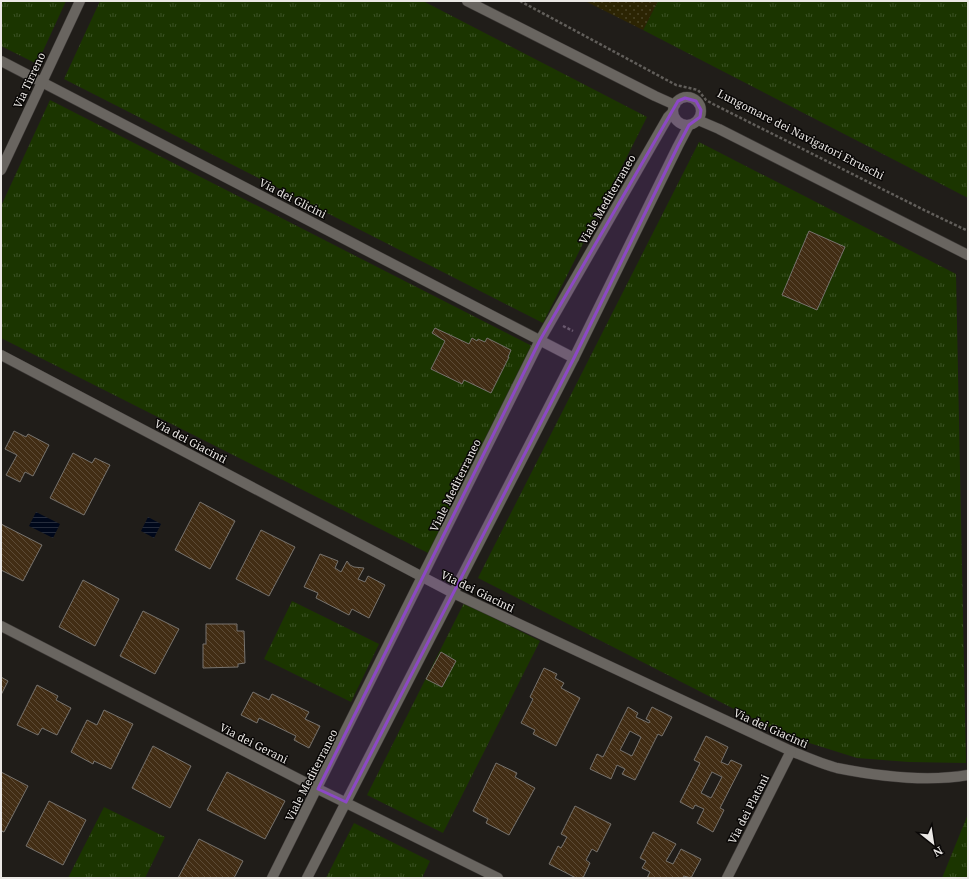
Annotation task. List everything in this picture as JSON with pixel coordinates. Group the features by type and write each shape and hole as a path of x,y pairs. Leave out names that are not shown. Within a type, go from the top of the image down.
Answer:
{"street":[{"name":"Via Tirreno","path":"1,170 80,1"},
{"path":"467,1 655,96 674,108"},
{"name":"Via dei Glicini","path":"1,60 574,358"},
{"path":"308,878 574,358 678,146 694,123 701,110 696,101 690,98 685,98 678,101 674,108 675,118 680,123 694,123 719,129 968,255"},
{"name":"Viale Mediterraneo","path":"272,878 318,789 540,340 674,108"},
{"name":"Via dei Giacinti","path":"1,355 453,593 791,751 836,767 899,777 954,777 968,775"},
{"name":"Via dei Gerani","path":"1,626 318,789 498,878"},
{"name":"Via dei Platani","path":"727,878 791,751"}],"path":[{"name":"Lungomare dei Navigatori Etruschi","path":"520,1 676,85 698,90 706,100 713,104 968,231"},
{"path":"552,320 584,337"}],"highlighted area":[{"path":"685,98 696,101 701,110 700,117 689,125 678,146 574,358 346,802 318,789 540,340 678,101"}],"green space":[{"path":"1,1 66,1 37,64 1,46"},
{"path":"100,1 423,1 647,117 543,323 64,79"},
{"path":"658,1 968,1 968,198 643,30"},
{"path":"50,100 534,347 430,554 1,338 1,206"},
{"path":"699,142 956,274 966,763 909,762 857,758 787,736 478,578"},
{"path":"292,601 379,644 351,702 264,659"},
{"path":"464,603 540,641 443,833 367,795"},
{"path":"104,807 165,837 145,878 68,878"},
{"path":"968,814 968,878 942,878"},
{"path":"354,823 430,861 422,878 326,878"}],"sand":[{"path":"585,1 658,1 643,30"}],"water":[{"path":"36,512 60,524 53,538 29,526"},
{"path":"148,517 161,524 154,538 141,531"}],"building":[{"path":"809,231 845,247 817,310 782,295"},
{"path":"435,328 469,344 472,338 477,341 478,339 485,342 487,338 511,350 491,393 464,380 462,384 431,369 445,341 432,333"},
{"path":"14,431 26,437 28,434 49,445 33,476 25,472 20,482 6,475 17,455 5,449"},
{"path":"73,453 92,463 95,458 110,465 84,515 50,498"},
{"path":"200,502 235,521 210,569 175,550"},
{"path":"1,524 42,545 23,581 1,570"},
{"path":"261,530 295,547 269,596 236,579"},
{"path":"320,554 338,561 335,568 341,572 347,561 354,567 364,568 358,579 365,582 368,576 385,585 369,618 352,609 349,615 316,598 318,593 304,587"},
{"path":"83,580 119,599 95,646 59,627"},
{"path":"143,611 179,629 155,674 120,656"},
{"path":"206,624 237,624 237,631 244,631 245,663 238,664 238,667 203,668 203,644 206,644"},
{"path":"441,652 456,661 442,687 426,679"},
{"path":"544,668 557,674 555,678 564,683 561,688 580,698 556,746 533,734 535,730 521,723 533,699 530,697"},
{"path":"1,677 8,681 1,695"},
{"path":"37,685 58,696 56,700 71,708 57,735 42,728 38,735 17,725"},
{"path":"253,692 269,700 272,694 309,712 305,719 320,726 309,748 294,740 296,736 259,718 257,723 241,715"},
{"path":"628,707 638,713 636,717 649,723 650,721 646,719 652,707 672,717 662,736 658,734 635,780 622,774 625,769 617,765 611,779 590,769 597,754 603,757","holes":["630,731 641,737 632,756 620,750"]},
{"path":"104,710 133,724 111,769 94,761 93,764 71,752 87,720 97,725"},
{"path":"706,736 728,747 721,762 728,765 731,760 742,765 720,808 724,810 713,832 697,823 704,809 695,805 693,809 680,802 700,763 694,760","holes":["712,772 722,777 711,798 701,793"]},
{"path":"153,746 191,766 170,808 132,788"},
{"path":"496,763 517,773 515,777 535,788 509,835 486,823 488,819 473,811"},
{"path":"1,772 28,786 4,832 1,831"},
{"path":"227,772 285,801 265,839 207,810"},
{"path":"49,801 86,820 63,865 26,846"},
{"path":"575,806 611,824 597,852 592,849 586,860 590,863 583,878 576,878 549,864 558,846 561,848 567,837 561,834"},
{"path":"653,832 676,844 666,861 673,864 681,849 701,859 691,878 684,876 683,878 647,878 650,872 642,868 646,861 640,858"},
{"path":"199,839 243,861 234,878 178,878"}]}
